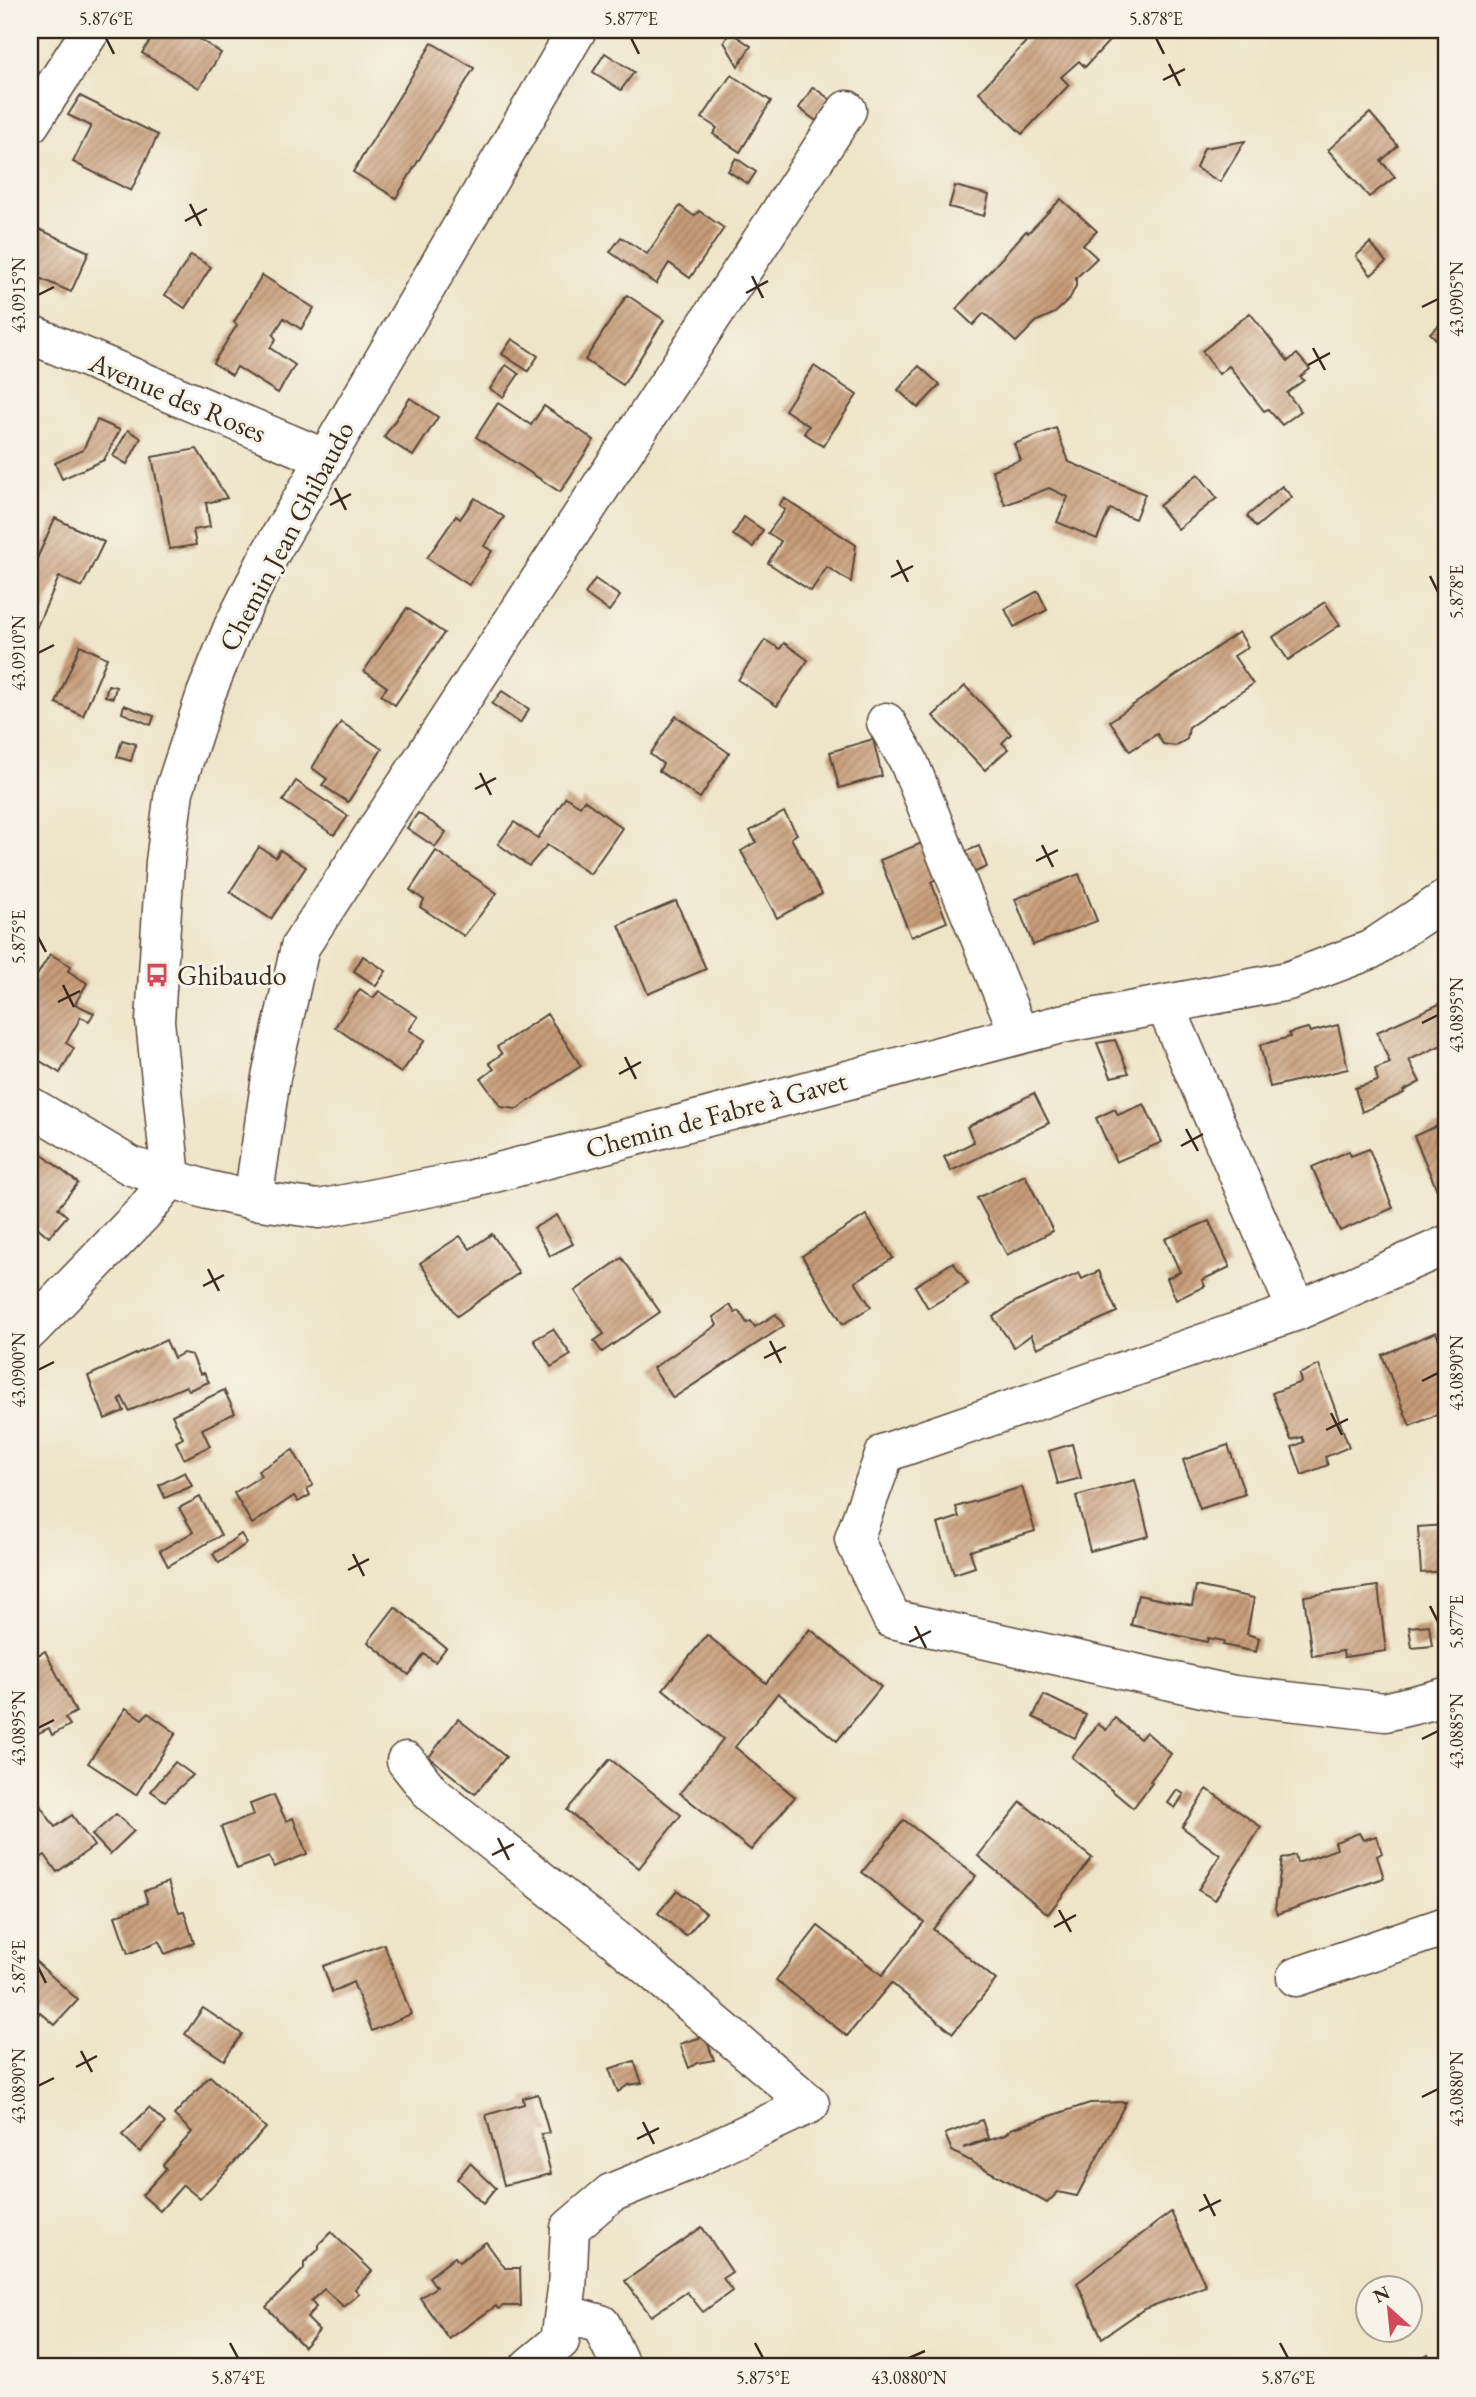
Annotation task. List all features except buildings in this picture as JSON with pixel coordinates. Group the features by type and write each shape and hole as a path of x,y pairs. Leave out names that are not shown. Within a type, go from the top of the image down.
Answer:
{"street":[{"path":"30,124 90,30"},
{"name":"Chemin Jean Ghibaudo","path":"171,1178 155,1021 165,862 174,791 206,694 233,627 271,552 577,30"},
{"path":"253,1200 271,1077 300,947 847,110"},
{"name":"Avenue des Roses","path":"30,334 326,459"},
{"path":"886,722 908,760 1019,1034"},
{"name":"Chemin de Fabre à Gavet","path":"30,1106 131,1166 208,1190 253,1200 319,1209 468,1180 1061,1024 1288,981 1370,950 1446,899"},
{"path":"1165,1005 1297,1311"},
{"path":"30,1330 143,1213 171,1178"},
{"path":"1446,1245 1297,1311 885,1453 854,1539 892,1619 1234,1695 1385,1712 1446,1697"},
{"path":"406,1761 432,1794 615,1939 810,2104 691,2160 611,2193 570,2228 560,2341 528,2367"},
{"path":"1296,1977 1446,1926"},
{"path":"564,2314 601,2324 621,2367"}],"place":[{"name":"Ghibaudo","path":"157,975"}]}
